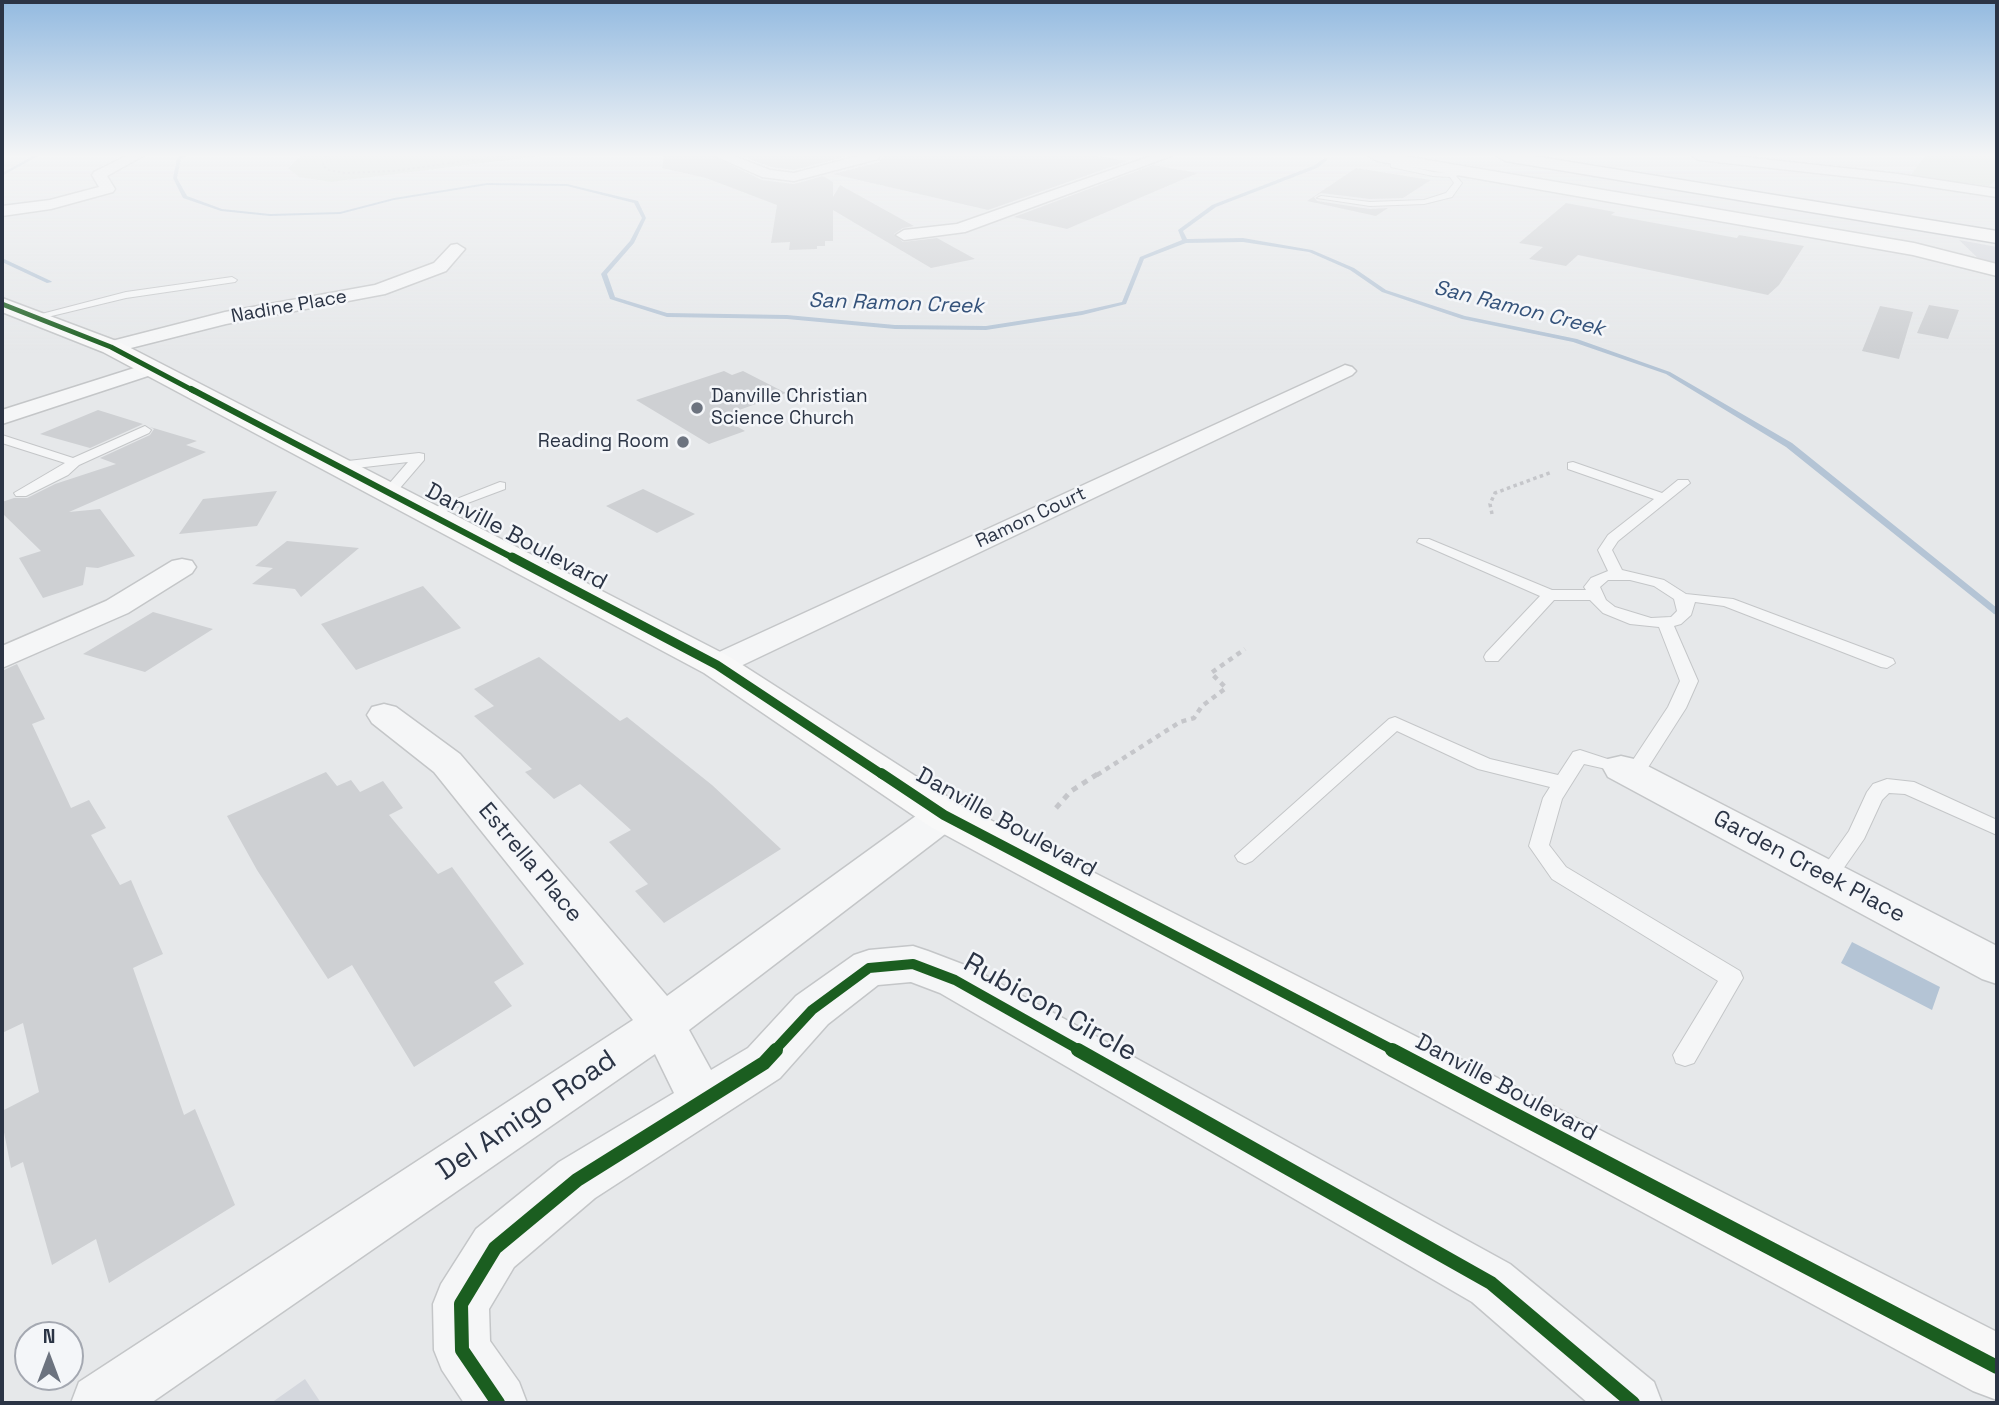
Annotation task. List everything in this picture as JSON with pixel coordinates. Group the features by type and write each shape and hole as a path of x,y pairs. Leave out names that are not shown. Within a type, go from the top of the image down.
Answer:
{"main road":[{"path":"1751,222 1914,249 1997,270"},
{"path":"1906,222 1997,238"},
{"name":"Danville Boulevard","path":"19,311 111,347 717,665 944,815 1997,1367"}],"street":[{"path":"904,235 959,229 980,222"},
{"name":"Nadine Place","path":"111,347 225,318 379,290 440,267 457,249"},
{"path":"2,417 150,369"},
{"name":"Ramon Court","path":"717,665 1345,371"},
{"path":"2,657 117,607 182,567"},
{"name":"Estrella Place","path":"384,715 447,763 663,1024"},
{"name":"Garden Creek Place","path":"1627,771 1997,965"},
{"name":"Del Amigo Road","path":"100,1403 663,1024 944,815"},
{"name":"Rubicon Circle","path":"498,1403 462,1350 461,1304 495,1248 577,1180 764,1063 812,1010 869,968 913,964 955,980 1491,1283 1633,1403"},
{"path":"663,1024 703,1102"}],"lane":[{"path":"19,311 232,280"},
{"path":"21,493 63,472 74,462 145,430"},
{"path":"2,439 74,462"},
{"path":"1573,466 1664,498"},
{"path":"1617,575 1605,550 1613,538 1683,483"},
{"path":"428,513 500,486"},
{"path":"1424,542 1550,595 1593,595"},
{"path":"1685,605 1681,597 1659,583 1630,575 1617,575 1596,581 1592,587 1593,595 1599,602 1621,616 1644,622 1665,623 1682,617 1685,605 1691,597 1727,602 1887,663"},
{"path":"1492,657 1550,595"},
{"path":"1665,623 1689,681 1676,708 1627,771 1580,756 1553,798 1539,846 1559,873 1732,978 1685,1055"},
{"path":"1245,856 1395,723 1485,764 1563,783"},
{"path":"1827,876 1857,834 1874,797 1880,789 1887,786 1907,787 1997,828"}],"path":[{"path":"1492,514 1490,504 1495,493 1573,466"},
{"path":"1056,808 1071,791 1180,722 1194,718 1202,706 1226,688 1211,673 1245,649"}],"shaded area":[{"path":"1959,240 1997,247 1997,265 1981,261"},
{"path":"305,1379 321,1403 271,1403"}],"water":[{"path":"1852,942 1940,987 1932,1010 1841,963"}],"building":[{"path":"774,222 833,222 833,241 825,241 825,246 817,246 817,249 789,250 790,242 771,243"},
{"path":"853,222 906,222 914,226 903,228 894,234 903,242 937,238 975,259 931,268"},
{"path":"1034,222 1084,222 1067,229"},
{"path":"1544,222 1647,222 1737,238 1739,235 1804,246 1779,285 1768,295 1578,255 1566,266 1529,259 1543,247 1519,243"},
{"path":"1929,305 1959,310 1948,339 1917,333"},
{"path":"1880,306 1913,312 1899,359 1862,351"},
{"name":"Danville Christian Science Church","path":"724,371 732,375 743,371 786,393 720,417 745,431 709,444 636,400"},
{"path":"98,410 143,424 90,448 40,434"},
{"path":"150,427 197,441 186,445 206,452 69,512 100,509 135,556 98,568 86,567 83,585 43,598 19,558 41,551 2,513 2,502 27,498 55,484 116,464 100,458 150,435 154,429"},
{"path":"643,489 695,514 657,533 606,506"},
{"path":"277,491 257,526 179,534 203,499"},
{"path":"287,541 359,548 301,597 295,589 252,584 273,568 255,566"},
{"path":"423,586 461,628 356,670 321,624"},
{"path":"153,612 213,629 145,672 83,654"},
{"path":"539,657 620,721 627,717 712,785 781,849 664,923 635,891 648,884 609,842 631,830 580,784 554,799 525,772 532,769 474,716 494,706 474,689"},
{"path":"17,664 45,719 32,724 71,808 89,800 106,828 91,835 120,885 131,880 163,954 133,968 184,1115 195,1109 235,1205 109,1283 96,1239 52,1265 23,1162 11,1168 2,1122 2,1111 39,1092 23,1023 2,1033 2,671"},
{"path":"326,772 337,786 351,780 360,792 383,781 403,808 389,815 438,874 452,867 524,964 494,982 512,1006 414,1067 352,965 328,979 257,870 227,816"}],"waterway":[{"name":"San Ramon Creek","path":"642,222 632,242 604,274 612,298 667,315 787,317 895,327 986,328 1082,313 1124,303 1142,258 1185,241"},
{"path":"1185,241 1180,231 1193,222"},
{"name":"San Ramon Creek","path":"1185,241 1243,240 1310,251 1352,269 1384,291 1464,318 1575,340 1668,373 1789,445 1997,612"},
{"path":"2,260 49,282"}],"cycle path":[{"path":"2,304 111,347 717,665 944,815 1997,1367"},
{"path":"498,1403 462,1350 461,1304 495,1248 577,1180 764,1063 812,1010 869,968 913,964 955,980 1491,1283 1633,1403"}],"place":[{"name":"Danville Christian Science Church","path":"697,408"},
{"name":"Reading Room","path":"683,442"}]}
